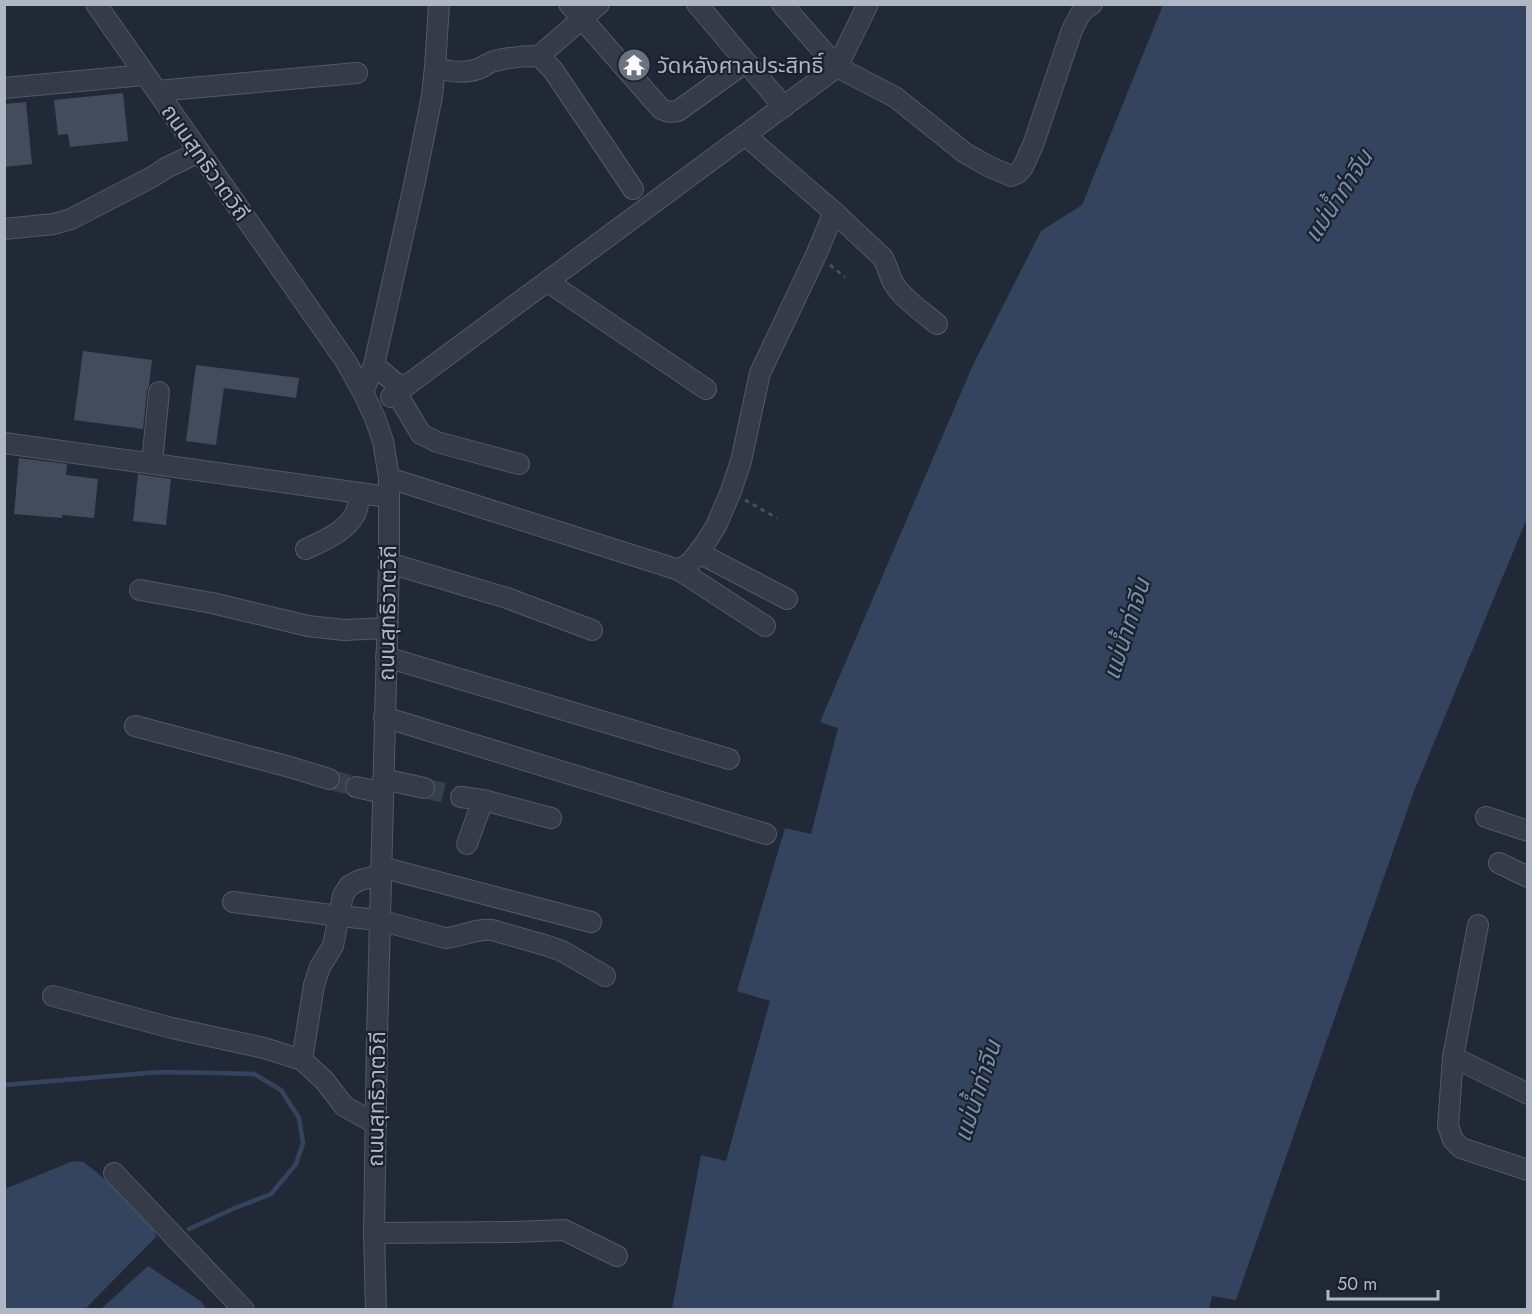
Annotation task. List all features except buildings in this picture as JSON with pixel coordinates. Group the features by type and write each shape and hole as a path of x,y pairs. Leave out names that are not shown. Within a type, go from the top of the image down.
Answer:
{"street":[{"name":"ถนนสุทธิวาตวิถี","path":"96,4 345,360 363,392 390,398 383,441 388,488 389,563 379,920 374,1233 376,1310"},
{"path":"363,392 374,365 432,96 440,4"},
{"path":"539,56 576,12 599,4"},
{"path":"697,4 784,107"},
{"path":"782,4 837,67 895,97 964,153 1011,176 1023,167 1033,145 1072,30 1082,11 1092,4"},
{"path":"390,398 548,282 639,198 746,136 837,67 868,4"},
{"path":"576,12 661,109 669,112 678,111 746,62"},
{"path":"435,67 450,72 466,72 479,69 493,61 519,56 539,56 553,70 639,198"},
{"path":"157,91 357,73"},
{"path":"4,88 144,75"},
{"path":"746,136 883,258 896,287 937,324"},
{"path":"4,229 54,224 72,219 200,152"},
{"path":"680,570 691,562 716,526 741,460 760,373 834,212"},
{"path":"548,282 706,389"},
{"path":"374,365 394,382 390,398"},
{"path":"152,464 159,392"},
{"path":"390,398 421,434 437,442 519,464"},
{"path":"4,443 360,493 388,488 680,570 765,626"},
{"path":"306,549 331,537 348,524 355,513 360,493"},
{"path":"699,552 787,599"},
{"path":"389,563 507,598 592,630"},
{"path":"140,590 212,603 308,626 344,630 387,628"},
{"path":"386,657 729,759"},
{"path":"384,717 766,834"},
{"path":"135,726 329,779"},
{"path":"356,787 424,788"},
{"path":"461,797 483,800 551,818"},
{"path":"467,844 483,800"},
{"path":"1486,817 1527,831"},
{"path":"1499,863 1527,877"},
{"path":"302,1060 314,985 320,967 333,946 343,895 348,886 360,880 381,871 591,922"},
{"path":"233,902 379,920 445,938 476,930 492,930 562,951 605,976"},
{"path":"1478,925 1453,1057 1448,1126 1453,1140 1461,1148 1527,1170"},
{"path":"53,996 172,1028 264,1048 302,1060 324,1080 344,1106 376,1124"},
{"path":"1453,1057 1526,1087"},
{"path":"114,1173 244,1310"},
{"path":"374,1233 564,1230 617,1256"}],"path":[{"path":"731,491 777,518"}],"water":[{"name":"แม่น้ำท่าจีน","path":"1163,5 1527,5 1527,518 1414,791 1236,1300 1212,1296 1209,1310 672,1309 701,1155 726,1161 770,1001 737,991 785,828 811,834 838,728 820,722 973,365 1041,231 1082,205"},
{"path":"73,1161 83,1162 94,1170 151,1221 156,1237 85,1309 5,1310 5,1189"},
{"path":"148,1266 202,1302 206,1309 101,1309"}],"waterway":[{"path":"4,1085 159,1072 218,1073 254,1074 281,1090 299,1118 303,1143 296,1164 271,1194 189,1229"}],"tunnel":[{"path":"329,779 356,787"},
{"path":"424,788 461,797"}],"place":[{"name":"วัดหลังศาลประสิทธิ์","path":"634,65"}]}
